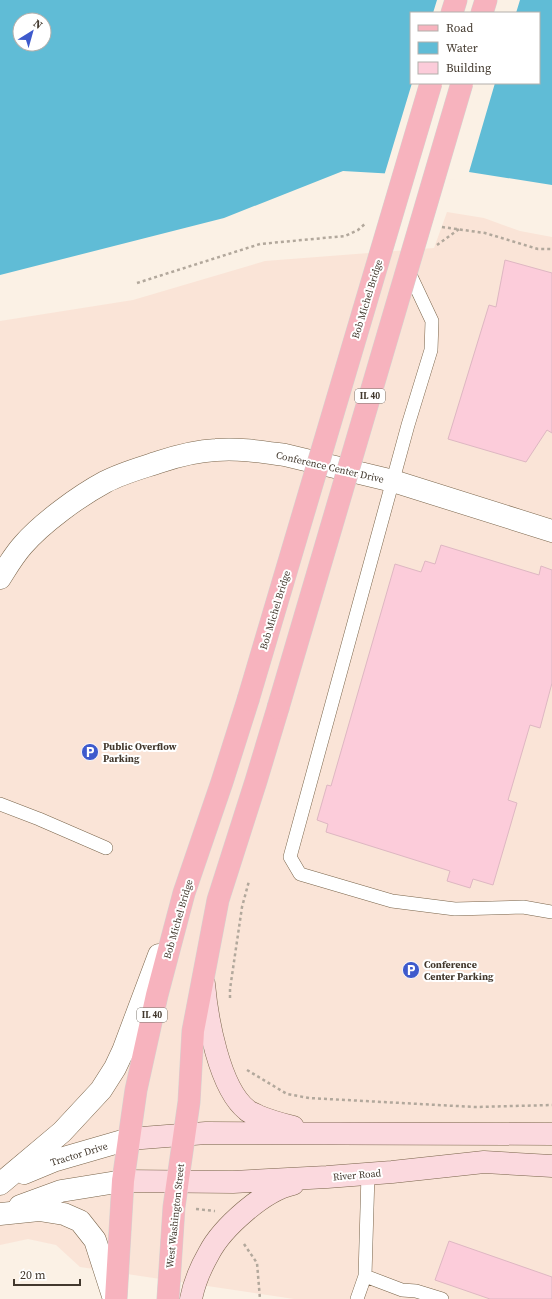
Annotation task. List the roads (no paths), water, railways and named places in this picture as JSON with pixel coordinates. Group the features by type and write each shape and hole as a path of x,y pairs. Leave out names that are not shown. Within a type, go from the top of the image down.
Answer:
{"main road":[{"path":"452,12 456,0"},
{"path":"482,12 486,0"},
{"name":"Bob Michel Bridge","path":"129,1139 140,1070 157,995 184,893 248,700 431,84"},
{"name":"IL 40","path":"184,1134 189,1102 193,1031 218,900 278,708 462,84"},
{"path":"203,974 207,1013 217,1052 230,1090 247,1111 275,1123 322,1132 348,1134"},
{"path":"184,1134 552,1134"},
{"name":"Tractor Drive","path":"129,1139 184,1134"},
{"name":"West Washington Street","path":"168,1299 169,1182 184,1134"},
{"name":"IL 40","path":"115,1299 123,1181 129,1139"},
{"name":"River Road","path":"169,1182 233,1182 327,1177 484,1162 552,1166"},
{"path":"191,1299 195,1282 209,1252 229,1226 252,1205 276,1190 288,1185 327,1177"},
{"path":"123,1181 169,1182"}],"street":[{"name":"Conference Center Drive","path":"0,578 23,545 46,523 85,494 105,482 129,471 184,454 214,450 227,449 285,455 393,481 552,531"},
{"path":"0,1184 62,1132 100,1090 115,1068 124,1051 176,910 184,893"},
{"name":"Tractor Drive","path":"0,1184 15,1176 53,1161 129,1139"},
{"path":"0,1214 61,1191 123,1181"},
{"path":"0,1214 39,1210 64,1214 80,1221 95,1240 115,1299"}],"lane":[{"path":"406,267 432,321 431,350 408,425 290,857 300,874 392,901 455,909 523,907 552,912"},
{"path":"0,804 106,848"},
{"path":"357,1299 365,1276 368,1174"},
{"path":"365,1276 415,1295 442,1299"}],"water":[{"path":"0,0 552,0 552,191 448,177 343,171 224,218 0,275"}],"place":[{"name":"Public Overflow Parking","path":"90,752"},
{"name":"Conference Center Parking","path":"411,970"}]}
